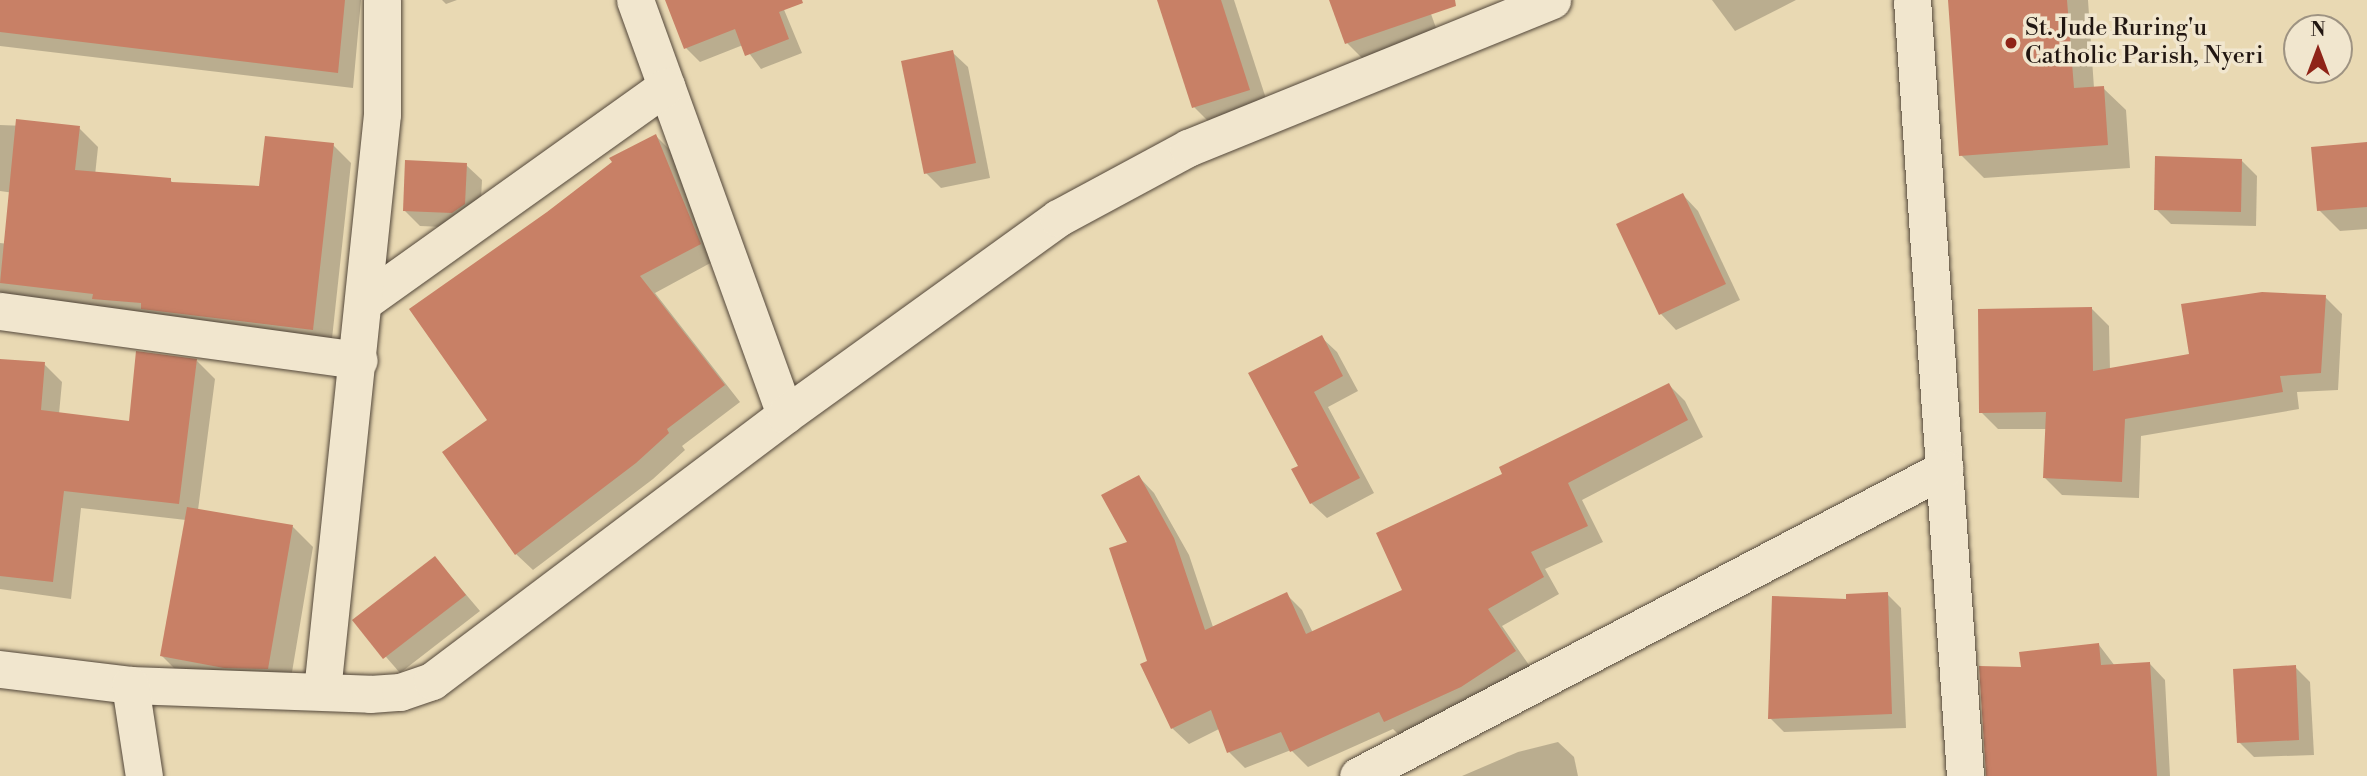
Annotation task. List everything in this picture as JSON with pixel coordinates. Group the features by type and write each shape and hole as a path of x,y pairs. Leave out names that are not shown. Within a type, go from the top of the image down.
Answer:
{"street":[{"path":"322,691 359,360 382,114 382,0"},
{"path":"635,0 785,415"},
{"path":"0,669 130,685 322,691 400,692 432,681 785,415 1058,218 1188,148 1552,0"},
{"path":"1912,0 1965,776"},
{"path":"365,301 666,86"},
{"path":"0,311 359,360"},
{"path":"1358,776 1944,469"},
{"path":"130,685 144,776"}],"building":[{"path":"0,0 345,0 338,73 0,32"},
{"path":"665,0 802,0 803,3 779,12 789,39 745,56 735,29 684,49"},
{"path":"1157,0 1221,0 1250,90 1192,108"},
{"path":"1329,0 1455,0 1456,6 1345,44"},
{"name":"St. Jude Ruring'u Catholic Parish, Nyeri","path":"1948,0 2067,0 2074,88 2104,86 2108,145 1959,156"},
{"path":"953,50 976,163 924,174 901,61"},
{"path":"16,119 80,126 75,170 171,178 171,182 259,186 265,136 334,143 313,330 141,309 141,303 92,299 93,294 0,283"},
{"path":"656,134 701,244 640,276 725,385 667,429 669,433 636,463 515,555 442,452 487,420 409,309 547,212 612,162 609,158"},
{"path":"2367,142 2367,207 2317,211 2311,147"},
{"path":"2155,156 2242,159 2241,212 2154,210"},
{"path":"405,160 467,163 465,204 452,213 403,211"},
{"path":"1683,193 1726,284 1659,315 1616,224"},
{"path":"2262,292 2326,295 2321,373 2280,376 2283,392 2125,419 2122,482 2043,478 2046,412 1979,413 1978,309 2092,307 2093,371 2189,354 2181,304"},
{"path":"1322,335 1343,376 1314,392 1360,478 1310,504 1291,469 1298,466 1248,373"},
{"path":"136,351 197,359 179,504 64,491 53,582 0,576 0,359 45,362 41,410 129,421"},
{"path":"1669,383 1688,420 1568,483 1588,526 1531,552 1544,577 1488,609 1516,651 1461,687 1384,722 1379,712 1290,752 1281,732 1227,753 1211,710 1171,729 1140,664 1147,661 1109,548 1127,542 1101,495 1139,475 1174,538 1205,630 1287,592 1306,634 1402,590 1376,533 1502,474 1499,467"},
{"path":"187,507 293,525 268,669 224,668 160,656"},
{"path":"435,556 466,595 383,659 352,620"},
{"path":"1888,592 1892,714 1768,719 1772,596 1846,599 1846,594"},
{"path":"2099,643 2101,665 2150,662 2157,776 1986,776 1979,666 2021,667 2019,652"},
{"path":"2296,665 2299,740 2237,743 2233,669"}],"place":[{"name":"St. Jude Ruring'u Catholic Parish, Nyeri","path":"2011,43"}]}
